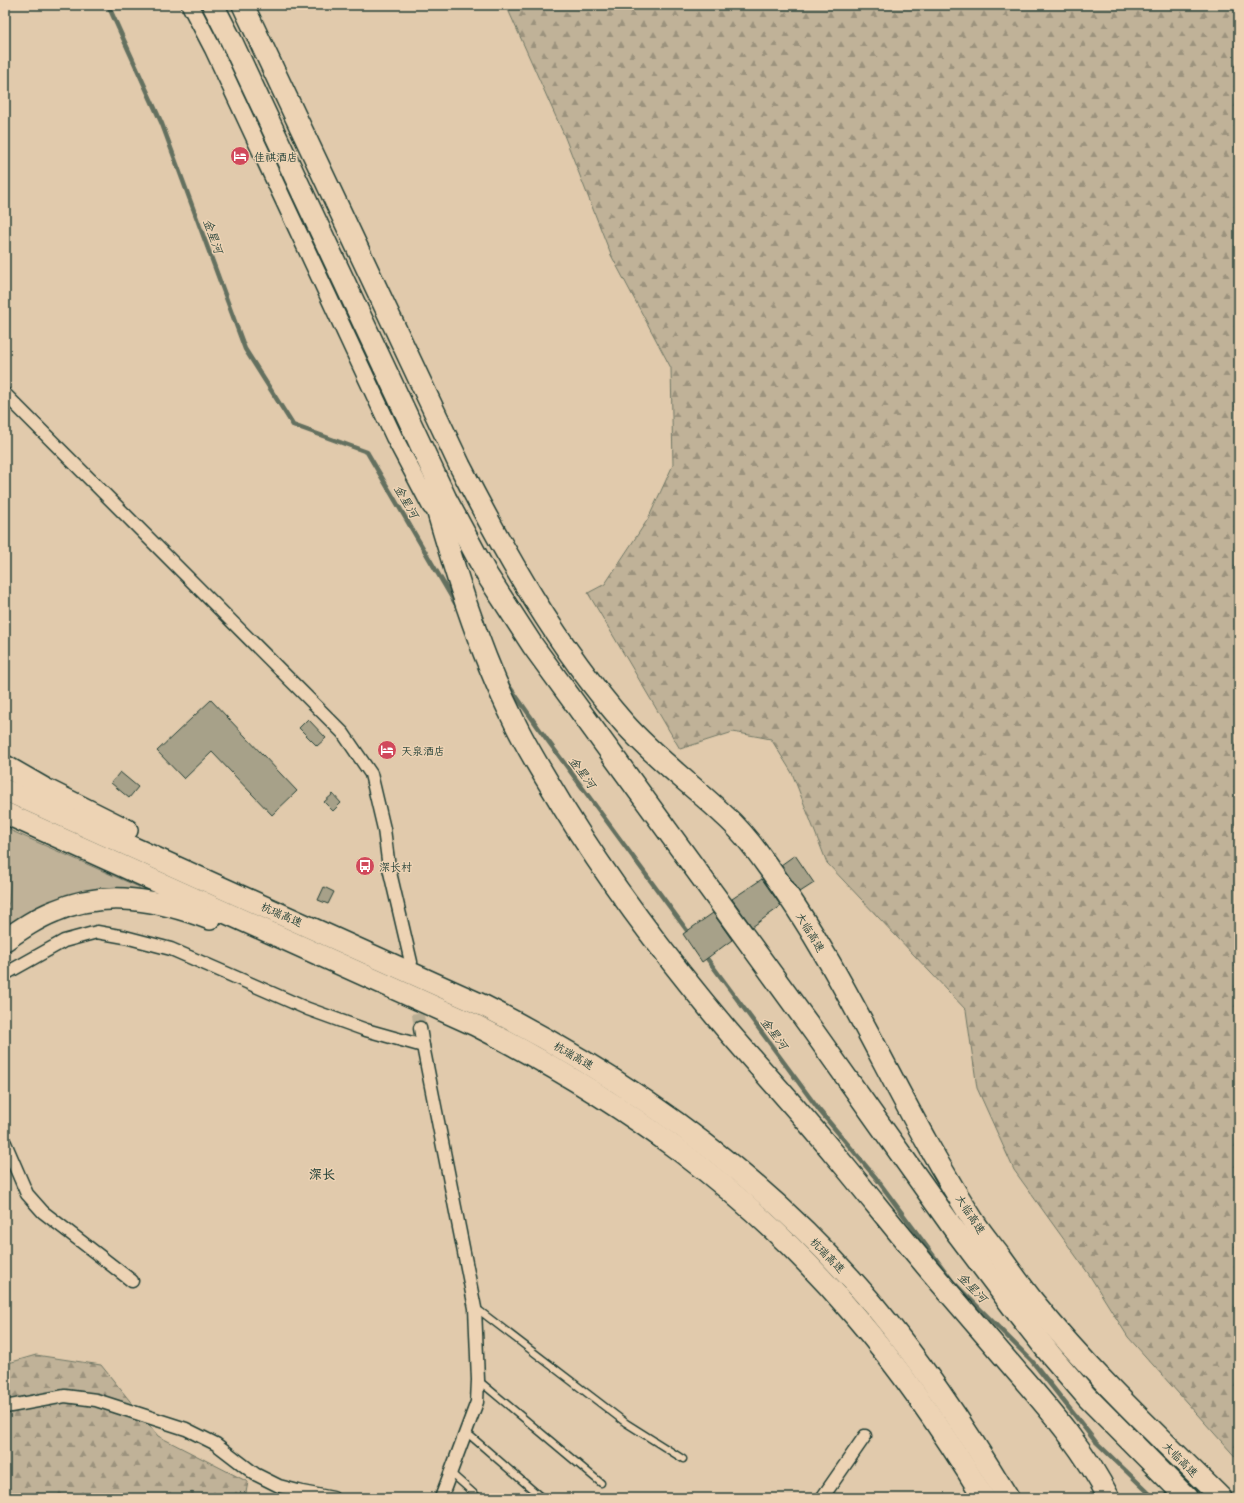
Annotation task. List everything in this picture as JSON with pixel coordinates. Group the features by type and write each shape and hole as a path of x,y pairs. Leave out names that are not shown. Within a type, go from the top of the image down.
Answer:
{"highway":[{"path":"213,5 231,40 413,429 458,580 489,667 514,722 535,760 588,847 635,914 682,975 836,1155 919,1258 1066,1431 1091,1466 1109,1498"},
{"name":"大临高速","path":"243,5 460,466 485,515 546,617 586,676 625,724 658,757 725,816 745,837 767,865 837,976 932,1152 975,1224 1032,1300 1081,1357 1220,1497"},
{"path":"413,429 436,417"},
{"name":"大临高速","path":"413,429 446,499 487,575 533,646 814,1032 954,1229 1012,1306 1050,1354 1087,1397 1187,1498"},
{"path":"5,766 45,789 140,837 253,901"},
{"name":"杭瑞高速","path":"5,790 442,986 525,1027 648,1101 708,1145 760,1188 841,1268 871,1302 944,1396 1008,1498"},
{"name":"杭瑞高速","path":"5,813 455,1016 574,1078 636,1118 718,1180 752,1209 800,1255 855,1316 903,1376 926,1408 984,1498"},
{"path":"5,940 35,920 55,910 78,903 103,899 132,899 166,904 184,909 231,927 314,952"}],"street":[{"path":"190,5 216,57 394,437 442,529"},
{"path":"5,394 343,733 371,774 384,829 389,868 411,962"},
{"path":"5,974 64,941 97,932 125,937 171,949 308,1009 366,1030 423,1046"},
{"path":"420,1028 475,1308 478,1380 477,1402 441,1498"},
{"path":"5,1143 27,1194 43,1212 132,1281"},
{"path":"5,1406 65,1396 96,1400 186,1429 216,1444 255,1474 279,1486 333,1498"},
{"path":"822,1498 865,1436"}],"lane":[{"path":"475,1308 626,1423 682,1459"},
{"path":"478,1380 601,1483"},
{"path":"466,1432 542,1498"},
{"path":"451,1473 480,1498"}],"green space":[{"path":"506,5 1239,5 1239,1461 1128,1337 1088,1273 1014,1170 977,1088 966,1010 827,863 792,773 771,739 733,732 680,749 588,593 605,584 648,519 673,465 671,368 611,255 564,135"},
{"path":"5,828 139,887 139,891 5,930 5,913 9,902 10,884 8,863 5,855"},
{"path":"36,1355 101,1365 158,1436 248,1482 245,1498 5,1498 5,1364"}],"building":[{"path":"211,700 297,791 272,815 212,752 184,779 157,751"},
{"path":"308,719 326,738 317,746 299,728"},
{"path":"120,772 138,787 129,798 111,783"},
{"path":"333,794 341,803 333,811 324,802"},
{"path":"795,855 814,883 800,892 781,865"},
{"path":"762,879 781,906 752,927 732,899"},
{"path":"324,887 334,892 328,904 318,900"},
{"path":"713,913 732,940 702,962 683,934"}],"waterway":[{"name":"金星河","path":"108,5 162,124 245,349 293,425 367,452 458,608"},
{"name":"金星河","path":"507,683 691,936"},
{"name":"金星河","path":"703,953 819,1110 876,1178 953,1282 1032,1361 1095,1441 1154,1498"}],"tunnel":[{"path":"415,995 420,1028"}],"place":[{"name":"佳祺酒店","path":"240,156"},
{"name":"天泉酒店","path":"387,750"},
{"name":"深长村","path":"365,866"}],"district":[{"name":"深长","path":"322,1173"}]}
